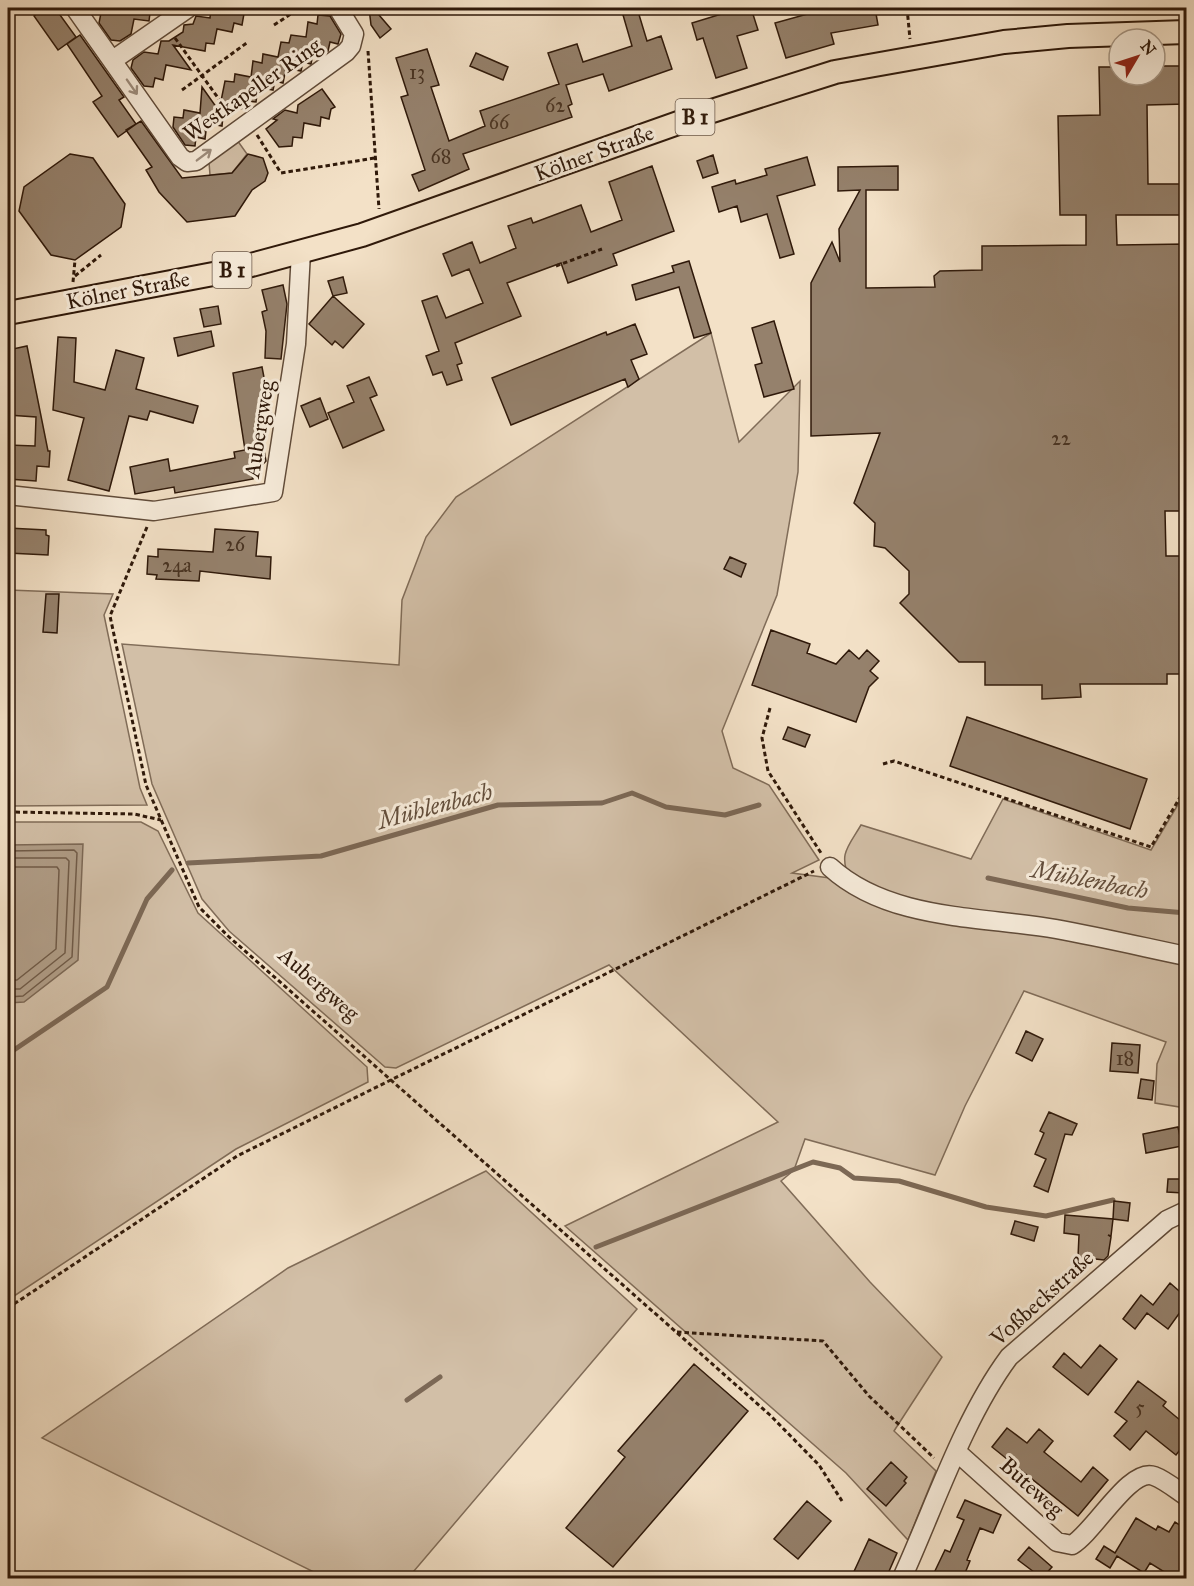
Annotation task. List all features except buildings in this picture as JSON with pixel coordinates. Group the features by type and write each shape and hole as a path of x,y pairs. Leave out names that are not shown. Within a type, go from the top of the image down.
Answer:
{"main road":[{"name":"Kölner Straße","path":"8,313 229,271 301,252 386,227 733,104 835,72 1004,42 1068,36 1186,32"}],"street":[{"name":"Westkapeller Ring","path":"75,8 180,158 187,162 196,161 346,52 354,34 338,8"},
{"path":"113,60 188,8"},
{"name":"Aubergweg","path":"8,495 154,511 273,492 296,344 301,252"},
{"path":"830,867 849,884 882,900 933,912 1055,929 1186,956"},
{"name":"Voßbeckstraße","path":"902,1578 947,1471 993,1378 1009,1358 1167,1220 1186,1210"},
{"name":"Buteweg","path":"957,1453 1058,1542 1072,1545 1085,1537 1131,1481 1142,1475 1154,1475 1186,1496"}],"path":[{"path":"274,25 300,8"},
{"path":"907,8 912,58"},
{"path":"165,24 202,76 244,124 281,173 375,158"},
{"path":"182,90 248,42"},
{"path":"367,47 370,58 377,204 386,227"},
{"path":"556,266 602,249"},
{"path":"73,277 101,255"},
{"name":"Aubergweg","path":"154,511 110,616 146,785 199,907 228,936 770,1415 819,1465 842,1501"},
{"path":"8,1308 237,1156 389,1078 813,871 830,867 768,771 762,738 770,708"},
{"path":"883,764 894,761 1151,847 1186,787"},
{"path":"8,812 134,814 161,820"},
{"path":"675,1332 823,1341 869,1396 947,1471"}],"shaded area":[{"path":"237,140 247,154 232,173 210,175 209,162"},
{"path":"711,333 739,442 800,381 798,472 777,595 722,731 733,768 769,785 819,860 792,873 830,878 1053,935 1186,961 1186,1108 1155,1103 1157,1064 1166,1042 1024,991 965,1106 935,1175 805,1139 794,1170 781,1181 870,1282 942,1357 894,1431 936,1471 908,1540 846,1473 565,1226 778,1122 609,965 396,1068 385,1067 229,931 202,899 152,784 122,644 399,665 402,600 426,537 456,497"},
{"path":"8,590 113,594 104,615 140,788 147,805 8,806"},
{"path":"1186,791 1186,951 935,907 850,879 846,870 846,851 861,825 971,859 1003,799 1151,850"},
{"path":"8,822 141,822 158,831 198,913 367,1067 368,1082 236,1149 8,1300"},
{"path":"486,1171 637,1309 408,1578 326,1578 42,1438 288,1268"}],"water":[{"path":"83,844 78,960 24,1002 8,1003 8,845"}],"waterway":[{"name":"Mühlenbach","path":"188,863 321,856 498,805 602,803 632,793 666,807 725,815 759,805"},
{"name":"Mühlenbach","path":"8,1054 107,987 147,899 172,870"},
{"name":"Mühlenbach","path":"988,878 1128,908 1186,913"},
{"path":"596,1247 813,1162 840,1168 854,1178 899,1181 986,1207 1046,1216 1113,1200"},
{"path":"407,1400 440,1377"}]}
